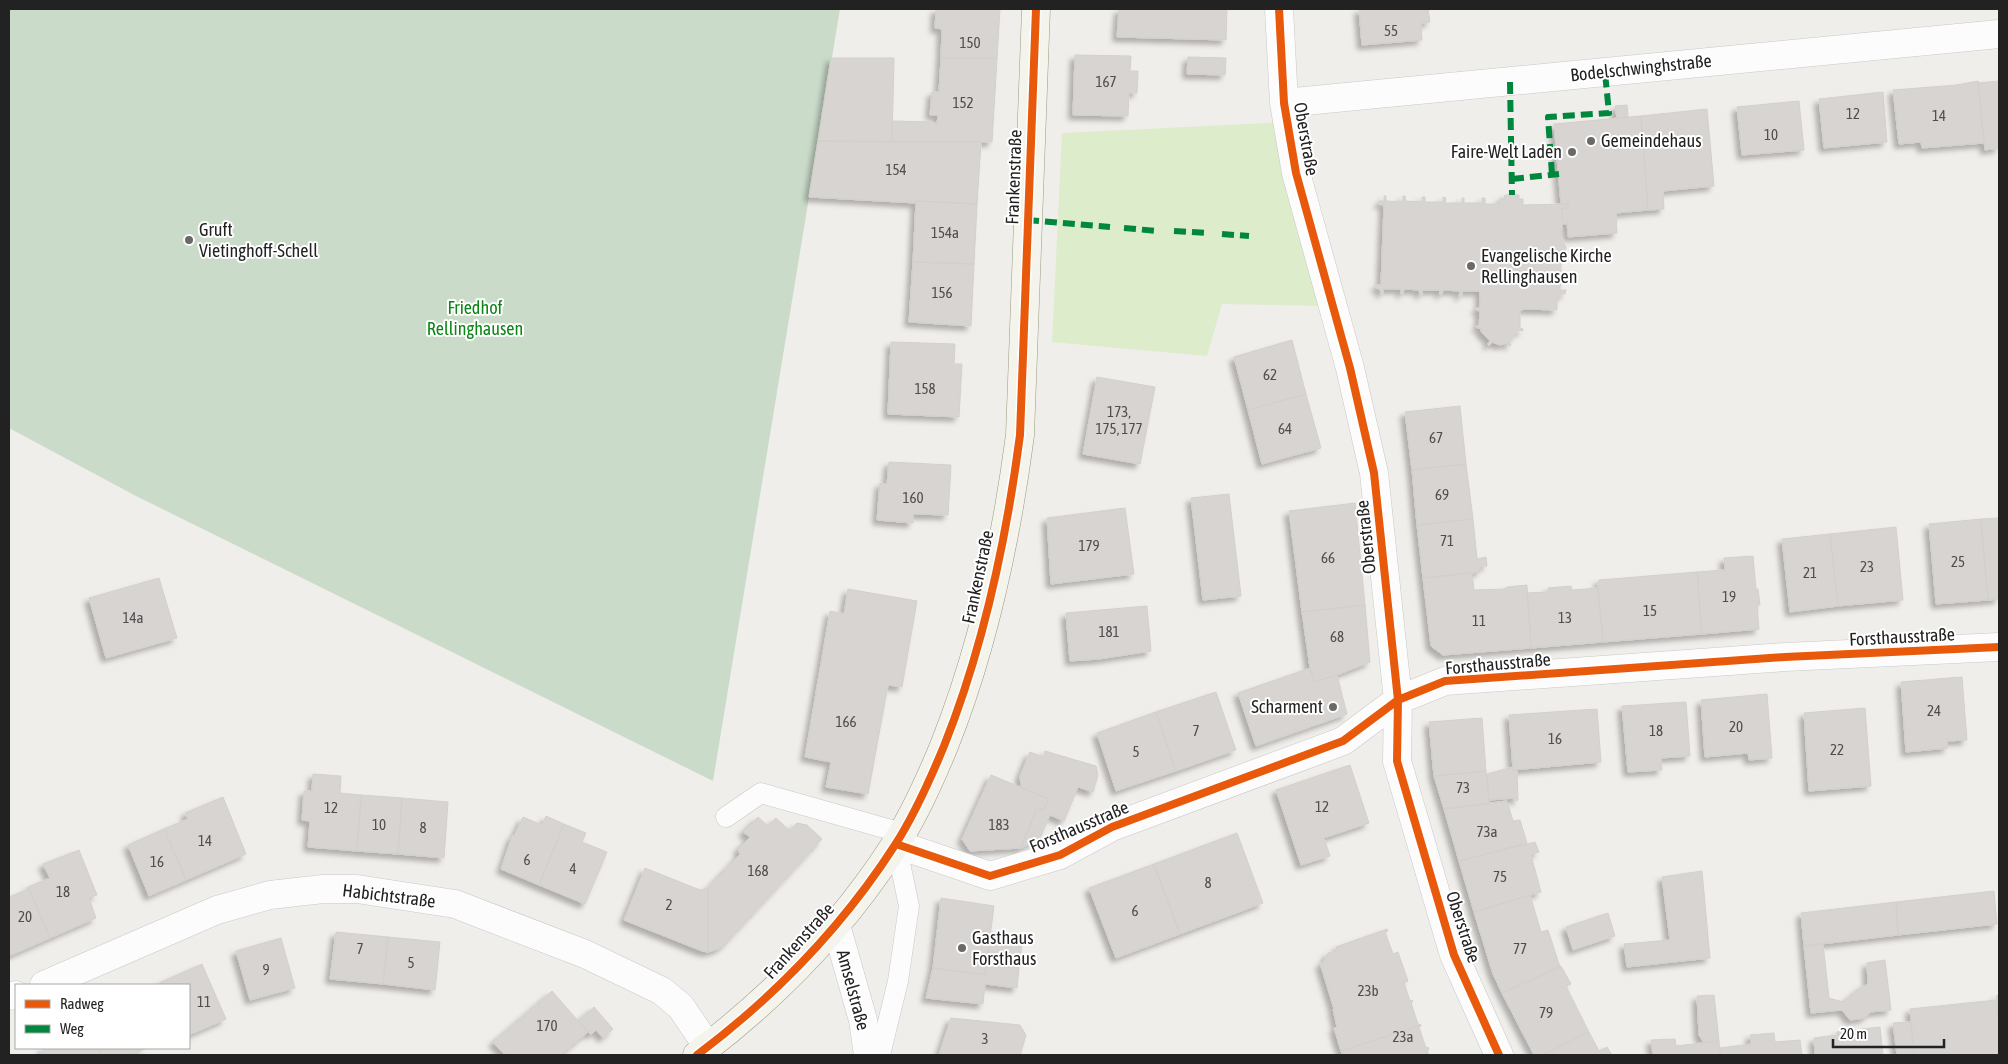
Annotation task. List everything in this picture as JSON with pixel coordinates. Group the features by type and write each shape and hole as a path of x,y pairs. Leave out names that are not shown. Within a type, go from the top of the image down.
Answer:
{"main road":[{"name":"Frankenstraße","path":"702,1051 773,992 836,925 899,838 931,778 960,704 991,602 1015,472 1021,417 1036,9"}],"street":[{"name":"Oberstraße","path":"1279,9 1284,103 1296,173 1350,368 1374,473 1398,700 1397,761 1454,955 1499,1055"},
{"name":"Bodelschwinghstraße","path":"1284,103 1999,34"},
{"name":"Forsthausstraße","path":"899,838 990,876 1060,855 1112,827 1343,741 1398,700 1444,681 1784,658 1999,647"},
{"name":"Habichtstraße","path":"46,984 217,910 244,901 270,895 314,890 357,889 456,904 585,954 662,991 681,1007 702,1051"},
{"name":"Amselstraße","path":"836,925 863,1020 868,1055"}],"lane":[{"path":"726,817 761,793 899,838 909,906 898,981 880,1055"}],"green space":[{"name":"Friedhof Rellinghausen","path":"9,9 840,9 713,781 136,496 9,428"},
{"path":"1285,122 1329,306 1222,304 1207,356 1052,342 1062,133"}],"building":[{"path":"936,9 1000,9 997,58 941,58 942,29 935,28"},
{"path":"1119,9 1227,9 1226,40 1117,37"},
{"path":"1359,9 1428,9 1430,22 1421,23 1422,40 1362,45"},
{"path":"1075,55 1131,56 1130,71 1138,71 1137,93 1129,93 1128,116 1073,115"},
{"path":"1188,57 1226,58 1225,75 1187,74"},
{"path":"831,58 894,58 892,142 818,141"},
{"path":"941,58 997,58 992,142 892,142 892,121 932,122 937,124 938,115 930,115 932,92 939,92"},
{"path":"1978,81 1984,143 1922,148 1921,142 1899,144 1893,90 1957,85"},
{"path":"1999,81 1999,148 1985,150 1978,83"},
{"path":"1883,92 1887,142 1824,148 1819,99"},
{"path":"1799,101 1804,150 1742,155 1737,107"},
{"path":"1627,105 1628,117 1617,118 1615,106"},
{"path":"1707,109 1714,186 1663,191 1664,209 1648,210 1641,116"},
{"path":"1641,116 1648,210 1616,213 1617,233 1568,237 1567,221 1562,220 1562,208 1568,208 1568,204 1561,204 1554,124"},
{"path":"818,141 981,142 977,204 916,201 916,203 809,197"},
{"name":"Evangelische Kirche Rellinghausen","path":"1505,195 1519,195 1519,199 1523,199 1523,205 1568,204 1568,208 1562,208 1562,220 1567,221 1567,224 1562,224 1561,238 1566,247 1565,256 1561,259 1561,273 1566,273 1566,277 1561,277 1560,290 1566,290 1565,294 1560,294 1560,298 1557,298 1557,310 1520,310 1520,328 1523,331 1519,330 1509,342 1511,345 1509,346 1507,343 1500,345 1492,342 1489,346 1487,344 1490,341 1480,328 1477,328 1476,326 1479,326 1480,311 1476,310 1476,308 1480,308 1480,291 1462,291 1462,296 1459,296 1460,291 1443,290 1442,295 1440,295 1440,290 1422,290 1422,295 1420,295 1419,290 1404,289 1403,294 1401,294 1401,289 1383,289 1383,294 1381,294 1380,289 1376,288 1376,285 1381,285 1384,204 1379,204 1379,201 1384,201 1384,196 1386,196 1386,201 1403,202 1403,196 1405,196 1406,201 1422,202 1422,197 1425,197 1425,202 1443,202 1443,197 1446,198 1445,203 1462,203 1462,198 1464,198 1464,203 1482,203 1482,198 1485,198 1485,204 1500,204 1500,199 1504,199"},
{"path":"916,201 977,204 974,264 913,262"},
{"path":"913,262 974,264 971,326 909,322"},
{"path":"1292,340 1306,394 1248,410 1234,357"},
{"path":"891,342 955,344 954,364 962,364 959,417 888,414"},
{"path":"1097,377 1155,387 1140,464 1083,454"},
{"path":"1306,394 1321,448 1262,464 1248,410"},
{"path":"1460,406 1466,464 1412,470 1405,412"},
{"path":"889,462 951,465 948,515 913,514 913,523 877,520 880,483 887,484"},
{"path":"1466,464 1473,519 1417,525 1412,470"},
{"path":"1229,494 1241,596 1203,600 1191,498"},
{"path":"1355,503 1365,605 1302,612 1289,511"},
{"path":"1125,508 1134,574 1051,584 1047,518"},
{"path":"1999,518 1999,599 1988,600 1981,519"},
{"path":"1473,519 1477,559 1486,557 1487,566 1480,566 1480,572 1423,578 1417,525"},
{"path":"1981,519 1988,600 1936,604 1929,524"},
{"path":"1896,527 1903,600 1838,606 1830,534"},
{"path":"1830,534 1838,606 1790,612 1782,539"},
{"path":"1753,556 1756,589 1758,589 1760,605 1757,605 1759,629 1702,634 1697,572 1725,570 1724,558"},
{"path":"1697,572 1702,634 1603,642 1598,588 1599,580"},
{"path":"1472,573 1474,590 1505,589 1507,587 1527,585 1531,648 1443,655 1431,646 1423,578"},
{"path":"159,578 177,638 106,658 89,598"},
{"path":"1571,586 1572,590 1598,588 1603,642 1531,648 1527,593 1548,592 1548,588"},
{"path":"848,589 917,601 902,687 888,685 868,794 826,787 831,762 805,757 830,611 844,614"},
{"path":"1365,605 1370,662 1314,682 1310,668 1302,612"},
{"path":"1147,606 1151,651 1099,659 1070,661 1066,613"},
{"path":"1310,668 1314,682 1337,675 1347,714 1256,746 1238,693"},
{"path":"1962,677 1967,740 1947,741 1948,748 1906,752 1901,682"},
{"path":"1216,692 1236,750 1176,771 1156,712"},
{"path":"1767,694 1772,758 1749,760 1748,753 1705,757 1701,700"},
{"path":"1686,702 1690,756 1661,758 1662,770 1628,772 1622,706"},
{"path":"1865,708 1871,786 1809,791 1804,713"},
{"path":"1597,709 1601,762 1513,770 1509,715"},
{"path":"1156,712 1176,771 1116,791 1097,733"},
{"path":"1482,718 1486,771 1434,776 1429,722"},
{"path":"1045,751 1096,766 1098,775 1093,792 1078,787 1064,821 1050,815 1040,838 1021,848 1037,808 1044,810 1049,799 1021,787 1020,776 1030,752 1044,757"},
{"path":"1350,765 1369,823 1324,838 1330,856 1301,865 1276,790"},
{"path":"1513,767 1513,770 1517,770 1518,800 1516,801 1516,798 1489,800 1487,774"},
{"path":"1486,771 1489,804 1444,809 1434,776"},
{"path":"313,774 341,776 340,793 361,795 357,851 308,847 310,821 302,820 304,791 312,791"},
{"path":"991,775 1049,799 1044,810 1037,807 1021,848 970,851 962,839"},
{"path":"361,795 402,798 398,854 357,851"},
{"path":"223,797 246,854 186,880 164,829 188,819 185,813"},
{"path":"402,798 448,802 444,858 398,854"},
{"path":"1507,801 1513,821 1520,820 1527,843 1459,861 1444,809"},
{"path":"546,816 564,824 539,885 501,869 512,836 514,836 523,817 542,825"},
{"path":"758,817 768,826 776,818 790,831 797,823 807,825 822,839 724,945 708,952 708,888 740,854 738,849 750,837 743,832"},
{"path":"564,824 586,833 582,842 607,852 585,904 539,885"},
{"path":"164,829 186,880 149,896 128,845"},
{"path":"1237,833 1263,903 1180,934 1154,864"},
{"path":"1535,842 1539,852 1531,855 1541,892 1474,912 1459,861"},
{"path":"79,850 97,895 89,898 96,918 50,938 28,887 50,878 43,864"},
{"path":"1154,864 1180,934 1116,958 1089,888"},
{"path":"645,868 700,890 708,888 708,952 624,920"},
{"path":"1702,871 1710,958 1627,967 1624,944 1670,940 1662,877"},
{"path":"29,889 50,938 9,956 9,897"},
{"path":"1994,891 1997,924 1898,935 1896,902"},
{"path":"1530,895 1541,932 1548,930 1560,967 1502,993 1493,974 1474,912"},
{"name":"Gasthaus Forsthaus","path":"941,898 994,906 985,975 933,968"},
{"path":"1896,902 1898,935 1804,946 1801,913"},
{"path":"1608,913 1615,936 1573,950 1566,927"},
{"path":"1387,929 1388,931 1385,932 1393,954 1398,952 1408,981 1404,983 1410,1001 1412,1000 1413,1002 1411,1003 1418,1024 1421,1025 1341,1051 1334,1028 1337,1027 1334,1009 1320,963 1323,963 1328,953 1337,951 1336,947"},
{"path":"336,932 388,937 383,984 330,979"},
{"path":"991,932 1023,936 1019,968 986,965"},
{"path":"388,937 440,942 435,990 383,984"},
{"path":"281,938 295,988 250,1000 236,951"},
{"path":"1823,944 1829,998 1843,1002 1862,986 1868,985 1867,963 1885,960 1891,1010 1870,1012 1865,1018 1850,1020 1842,1010 1811,1013 1804,946"},
{"path":"202,964 226,1019 190,1035 190,984 162,984 161,982"},
{"path":"986,965 1019,968 1017,988 985,984 983,1004 926,998 933,968 985,975"},
{"path":"1561,966 1571,984 1566,986 1589,1032 1543,1055 1534,1055 1502,993"},
{"path":"552,991 588,1032 561,1055 505,1055 493,1042"},
{"path":"1714,995 1719,1041 1704,1043 1699,1035 1697,996"},
{"path":"1999,995 1999,1028 1996,996"},
{"path":"1996,1000 1999,1055 1914,1055 1910,1009"},
{"path":"594,1007 613,1029 603,1038 596,1030 591,1035 578,1021"},
{"path":"951,1018 1020,1025 1026,1035 1020,1055 939,1055"},
{"path":"1911,1022 1914,1055 1897,1055 1893,1023"},
{"path":"1421,1025 1419,1027 1426,1048 1428,1047 1429,1055 1343,1055 1341,1051"},
{"path":"1880,1027 1883,1055 1815,1055 1814,1038 1837,1035 1837,1032"},
{"path":"1589,1032 1599,1051 1607,1047 1612,1055 1543,1055"},
{"path":"1774,1033 1775,1042 1800,1040 1802,1055 1720,1055 1720,1048 1751,1044 1750,1035"},
{"path":"1675,1039 1676,1046 1719,1041 1720,1055 1653,1055 1651,1040"},
{"path":"42,1049 98,1049 101,1055 39,1055 44,1053"},
{"path":"98,1049 145,1049 130,1055 101,1055"}],"marked path":[{"path":"1552,174 1548,117 1609,113 1605,73"},
{"path":"1510,82 1512,195"},
{"path":"1512,179 1559,174"},
{"path":"1027,220 1110,227"},
{"path":"1124,228 1157,231"},
{"path":"1174,231 1207,233"},
{"path":"1222,234 1249,236"}],"cycle path":[{"path":"697,1055 753,1009 805,959 830,932 875,875 895,845 922,797 944,746 971,670 992,593 1008,515 1020,435 1036,9"},
{"path":"1279,9 1284,103 1296,173 1350,368 1374,473 1398,700 1397,761 1454,955 1499,1055"},
{"path":"896,844 990,876 1060,855 1112,827 1343,741 1398,700 1445,681 1785,657 1999,647"}],"place":[{"name":"Gemeindehaus","path":"1591,141"},
{"name":"Faire-Welt Laden","path":"1572,152"},
{"name":"Gruft Vietinghoff-Schell","path":"189,240"},
{"name":"Evangelische Kirche Rellinghausen","path":"1471,266"},
{"name":"Scharment","path":"1333,707"},
{"name":"Gasthaus Forsthaus","path":"962,948"}]}
